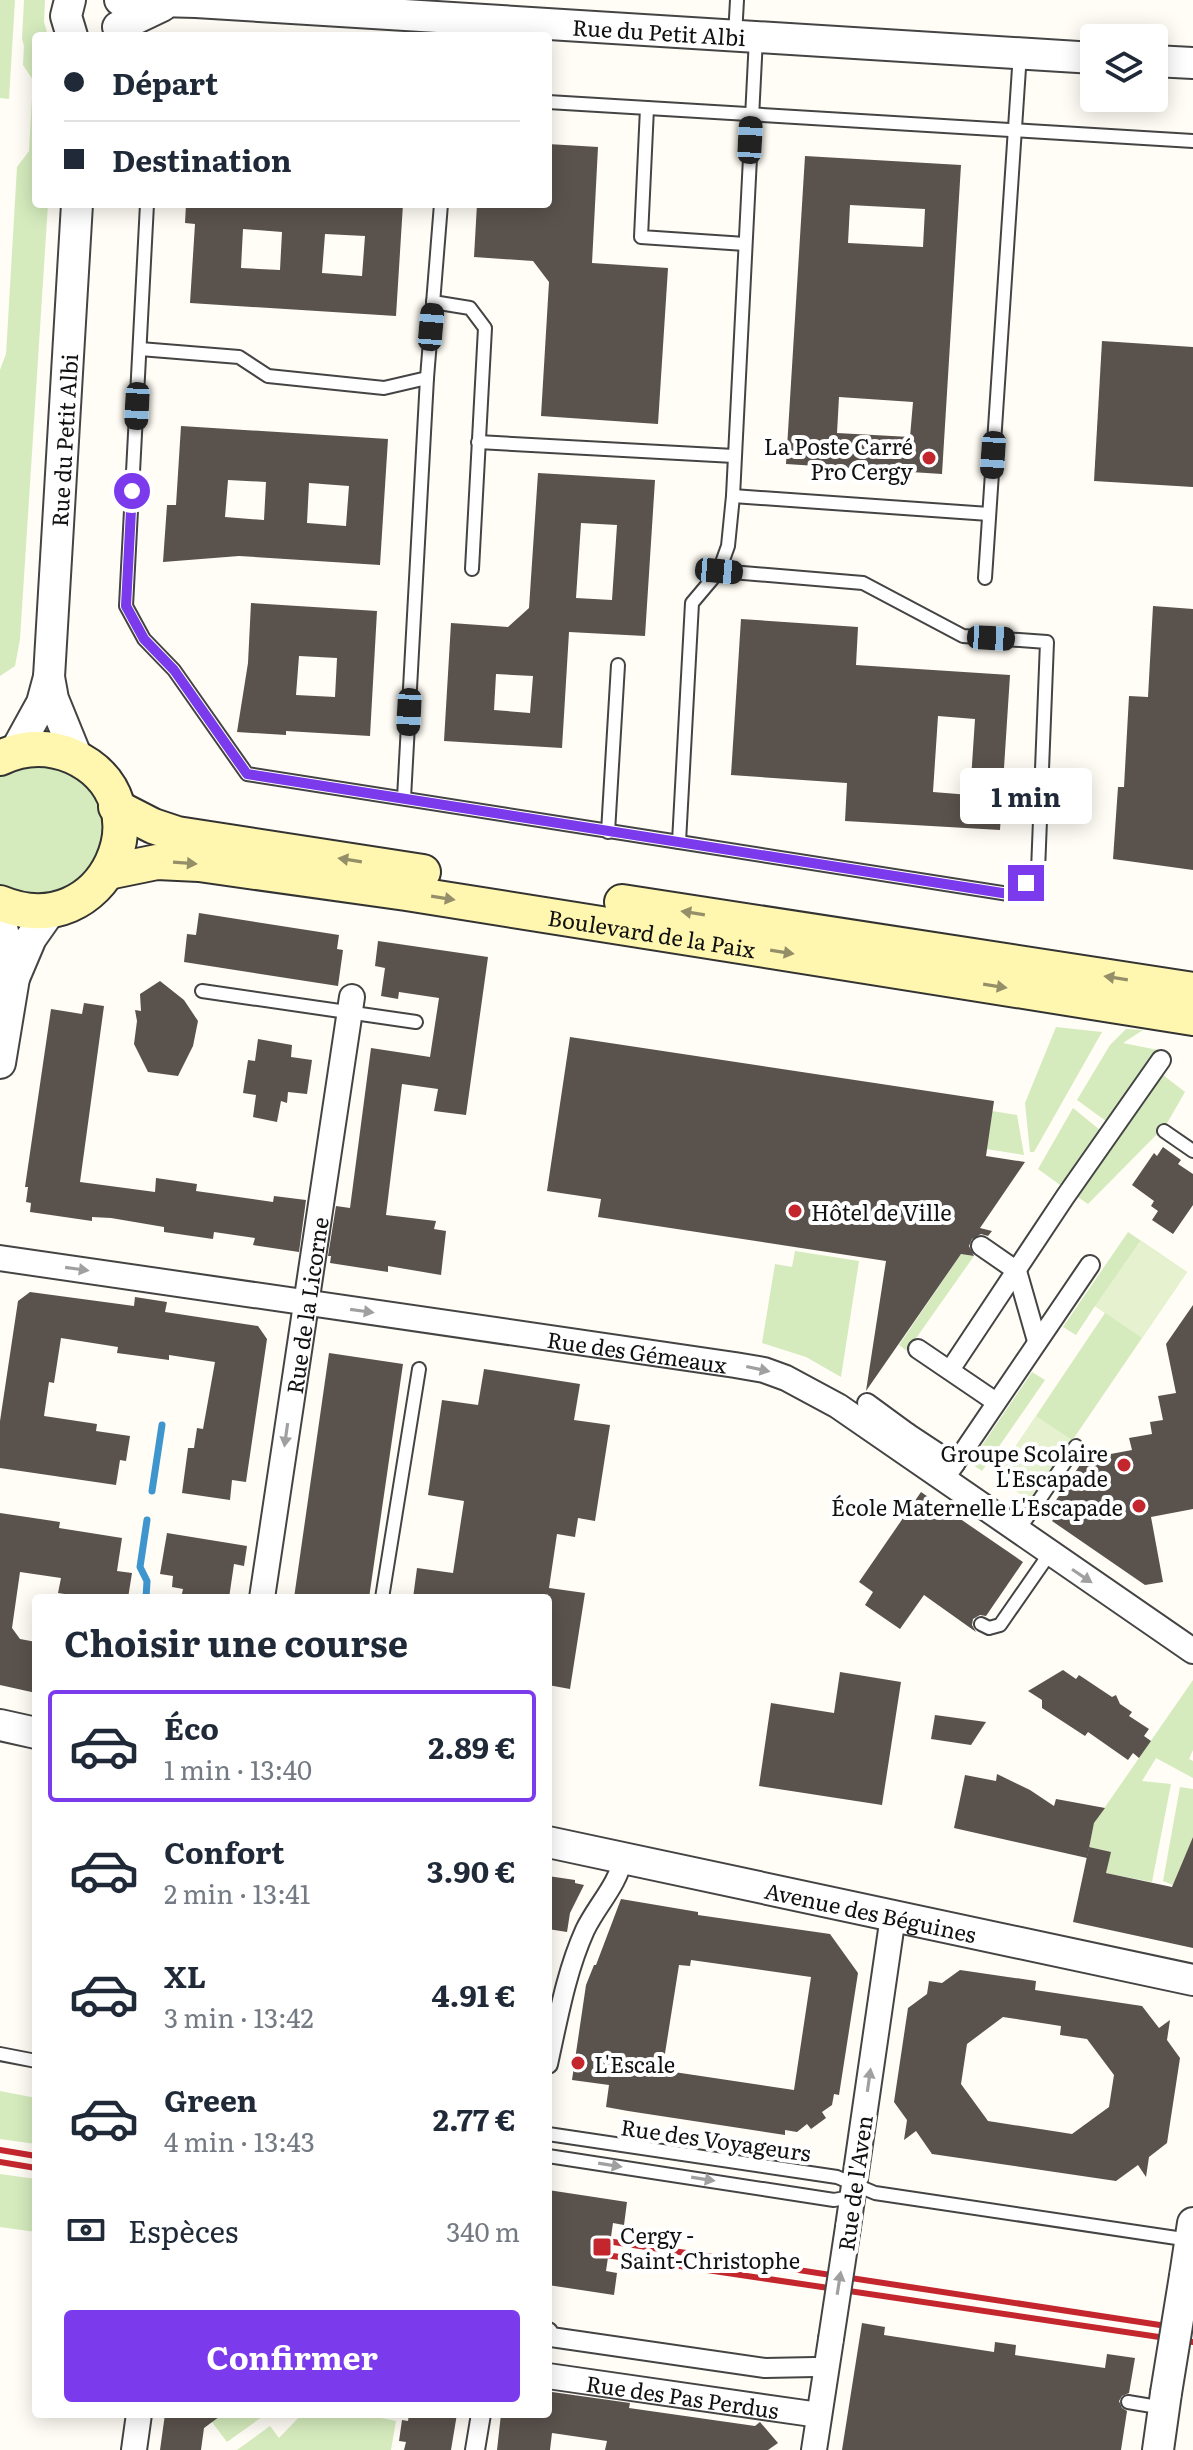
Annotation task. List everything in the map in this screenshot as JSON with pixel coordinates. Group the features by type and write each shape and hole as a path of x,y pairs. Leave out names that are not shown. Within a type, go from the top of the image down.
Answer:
{"main road":[{"path":"0,903 24,911 50,911 83,898 108,872 119,840 116,807 101,779 77,758 47,749 8,755"},
{"name":"Boulevard de la Paix","path":"116,807 177,834 1193,990"},
{"name":"Boulevard de la Paix","path":"108,872 157,862 199,864 406,893 1193,1018"}],"street":[{"path":"70,0 66,16 72,32"},
{"name":"Rue du Petit Albi","path":"116,16 175,2 456,27 745,37 1080,57"},
{"path":"1168,62 1193,63"},
{"name":"Rue du Petit Albi","path":"8,755 42,703 49,677 77,208"},
{"name":"Rue du Petit Albi","path":"49,677 53,699 77,758"},
{"path":"0,1063 14,978 31,938 50,911"},
{"path":"0,919 14,978"},
{"name":"Rue de la Licorne","path":"263,1594 351,1005"},
{"path":"950,1370 1161,1060"},
{"path":"981,1246 1017,1271 1037,1341"},
{"name":"Rue des Gémeaux","path":"0,1258 764,1370 786,1378 902,1440 949,1472 1018,1531 1193,1651"},
{"path":"949,1472 1090,1265"},
{"path":"918,1349 996,1402"},
{"path":"867,1403 902,1440"},
{"path":"0,1725 32,1732"},
{"name":"Avenue des Béguines","path":"552,1843 622,1864 893,1916 1193,1980"},
{"path":"552,2048 574,1960 586,1929 622,1864"},
{"name":"Rue de l'Aven","path":"814,2450 848,2227 861,2191 893,1916"},
{"path":"1158,2450 1192,2235"},
{"path":"552,2337 765,2368 815,2367"},
{"name":"Rue des Pas Perdus","path":"552,2377 819,2415"},
{"path":"134,2450 138,2418"},
{"path":"475,2450 480,2418"}],"lane":[{"path":"679,842 692,603 719,571 728,546 733,496 752,114 745,37 737,0"},
{"path":"985,578 1020,53"},
{"path":"552,102 1193,141"},
{"path":"647,108 641,237 745,244"},
{"path":"147,208 126,606 144,639 174,670 247,774 1015,895 1038,871 1047,642 963,636 863,583 719,571"},
{"path":"404,798 427,378 441,208"},
{"path":"433,302 470,308 485,328 472,569"},
{"path":"140,349 239,357 268,376 384,388 427,378"},
{"path":"478,442 734,456"},
{"path":"733,496 989,514"},
{"path":"608,832 618,665"},
{"path":"202,991 351,1005 416,1022"},
{"path":"1164,1131 1193,1151"},
{"path":"383,1594 419,1369"},
{"path":"1018,1531 1076,1446"},
{"path":"981,1624 989,1628 1000,1625 1050,1553"},
{"path":"0,2054 32,2060"},
{"name":"Rue des Voyageurs","path":"552,2135 837,2177 861,2191 1192,2235"},
{"name":"Rue des Voyageurs","path":"552,2157 834,2200 861,2191"},
{"path":"1128,2402 1165,2401"}],"green space":[{"path":"0,0 15,0 9,99 0,98"},
{"path":"24,0 45,0 47,32 32,32 32,78 23,65"},
{"path":"32,98 32,208 48,208 20,639 15,666 0,676 0,370 6,354 17,167 29,151"},
{"path":"20,762 65,765 99,795 107,840 86,880 45,899 0,888 0,772"},
{"path":"1056,1027 1102,1032 1034,1152 1030,1152 1025,1103"},
{"path":"1126,1029 1143,1030 1123,1043 1158,1050 1106,1121 1077,1100 1110,1045"},
{"path":"1163,1075 1185,1092 1166,1125 1088,1204 1075,1195"},
{"path":"1073,1108 1100,1130 1063,1187 1038,1169"},
{"path":"992,1111 1017,1115 1024,1155 986,1149"},
{"path":"1128,1232 1187,1272 1031,1501 995,1477 1105,1313 1095,1306 1076,1335 1063,1327"},
{"path":"1140,1241 1187,1272 1142,1338 1095,1306"},
{"path":"795,1251 859,1261 841,1377 806,1357 762,1343 775,1264 792,1267"},
{"path":"961,1254 974,1256 907,1351 899,1345"},
{"path":"1032,1372 1045,1380 982,1471 970,1463"},
{"path":"1036,1416 1072,1440 1031,1501 995,1477"},
{"path":"1193,1680 1193,1750 1189,1759 1193,1761 1193,1778 1156,1758 1142,1781 1171,1784 1152,1882 1106,1873 1110,1852 1089,1847 1094,1823"},
{"path":"1180,1787 1193,1789 1193,1837 1173,1885 1163,1881"},
{"path":"0,2091 32,2097 32,2143 0,2139"},
{"path":"0,2174 32,2178 32,2231 0,2227"},
{"path":"209,2418 260,2418 227,2442"},
{"path":"298,2418 381,2418 396,2421 391,2450 237,2450 270,2426 279,2438"}],"building":[{"path":"552,144 598,147 592,263 668,268 658,424 541,416 549,282 533,261 474,257 477,208 552,208"},
{"path":"805,156 961,165 942,474 786,464","holes":["850,205 925,209 923,247 848,243","839,397 913,402 910,437 837,433"]},
{"path":"186,208 403,208 396,316 190,303 195,224 185,223","holes":["243,229 282,232 280,270 241,268","325,234 365,236 362,276 322,273"]},
{"path":"1102,341 1193,347 1193,487 1094,481"},
{"path":"181,426 388,439 380,565 239,556 163,562 167,505 176,505","holes":["228,480 266,482 264,520 225,517","309,483 349,486 346,526 307,523"]},
{"path":"538,473 655,480 645,636 569,632 562,748 444,741 451,623 508,627 529,608","holes":["581,523 617,525 612,600 576,598","496,674 533,676 530,713 494,710"]},
{"path":"251,603 377,611 370,736 286,731 286,735 237,732 248,663","holes":["299,656 337,658 335,697 296,695"]},
{"path":"1153,606 1193,609 1193,870 1113,859 1118,787 1124,787 1129,696 1148,697"},
{"path":"741,619 858,627 856,665 1010,675 1000,830 845,821 847,783 731,775","holes":["938,716 975,719 970,795 933,792"]},
{"path":"199,913 339,935 337,949 343,950 338,986 184,962 187,934 196,935"},
{"path":"378,941 488,957 466,1115 434,1111 438,1089 402,1084 386,1215 436,1221 434,1229 446,1231 441,1275 388,1266 388,1272 330,1263 331,1256 328,1256 336,1206 350,1208 371,1048 430,1057 439,998 399,992 398,999 381,996 385,968 375,966"},
{"path":"160,981 184,1000 198,1021 193,1046 178,1076 148,1072 134,1044 135,1010 141,1011 140,994"},
{"path":"84,1003 104,1006 80,1182 155,1192 156,1178 197,1184 196,1191 273,1202 274,1196 306,1200 299,1252 253,1245 255,1238 214,1232 213,1239 164,1232 164,1227 111,1218 92,1217 92,1221 30,1212 31,1203 26,1202 28,1187 25,1187 51,1009 82,1014"},
{"name":"Hôtel de Ville","path":"570,1037 994,1101 986,1156 1025,1162 980,1228 992,1231 988,1236 981,1234 972,1239 969,1246 974,1256 961,1254 866,1391 886,1261 598,1217 601,1199 547,1191"},
{"path":"258,1039 292,1045 291,1057 312,1060 307,1094 288,1092 287,1103 281,1101 277,1122 253,1117 256,1095 243,1093 248,1060 255,1061"},
{"path":"1163,1147 1181,1160 1178,1164 1193,1174 1193,1205 1173,1234 1152,1220 1158,1211 1151,1206 1154,1201 1132,1185 1154,1153 1157,1156"},
{"path":"30,1292 134,1306 135,1297 167,1302 165,1312 258,1326 267,1339 246,1482 232,1480 230,1500 182,1493 188,1448 194,1448 197,1428 203,1429 215,1362 169,1355 169,1360 117,1353 118,1347 61,1338 54,1383 49,1382 44,1416 97,1424 96,1431 130,1436 126,1461 120,1460 116,1485 0,1468 0,1421 18,1301"},
{"path":"1193,1305 1193,1509 1151,1517 1163,1582 1145,1585 1052,1521 1057,1515 1050,1509 1084,1459 1132,1450 1129,1438 1152,1434 1150,1422 1163,1420 1158,1396 1176,1393 1166,1344"},
{"path":"329,1353 403,1364 370,1594 295,1594"},
{"path":"484,1369 580,1384 574,1420 610,1425 595,1521 578,1518 575,1537 557,1534 549,1588 585,1593 570,1689 552,1686 552,1594 414,1594 417,1568 453,1573 464,1501 428,1495 442,1400 478,1405"},
{"path":"921,1492 1023,1562 986,1616 973,1619 976,1632 924,1595 900,1629 865,1605 873,1592 859,1582"},
{"path":"0,1513 60,1522 59,1528 122,1538 117,1571 132,1573 129,1594 58,1593 61,1578 20,1572 12,1628 20,1639 32,1641 32,1692 0,1685"},
{"path":"167,1533 247,1546 244,1566 234,1564 230,1594 182,1594 183,1589 172,1587 173,1576 160,1574"},
{"path":"1063,1670 1076,1679 1079,1675 1112,1697 1116,1695 1120,1704 1132,1712 1129,1716 1149,1729 1144,1736 1151,1741 1139,1758 1133,1753 1128,1760 1088,1732 1085,1736 1042,1708 1042,1700 1028,1691"},
{"path":"840,1672 901,1682 882,1805 759,1786 771,1703 834,1713"},
{"path":"935,1715 986,1722 971,1745 931,1739"},
{"path":"997,1774 1054,1806 1056,1799 1105,1808 1094,1823 1087,1858 954,1828 965,1775 996,1781"},
{"path":"1193,1837 1193,1948 1073,1922 1089,1847 1111,1852 1106,1873 1172,1887"},
{"path":"552,1877 575,1880 575,1883 584,1885 570,1913 567,1932 552,1930"},
{"path":"621,1899 698,1912 698,1915 830,1934 858,1973 839,2095 834,2094 832,2105 822,2112 826,2118 811,2129 807,2124 797,2132 785,2130 785,2135 606,2107 609,2085 572,2080 586,1985","holes":["691,1960 811,1977 794,2090 674,2072 675,2067 663,2066 679,1965 690,1966"]},
{"path":"960,1970 1036,1981 1035,1990 1142,2006 1159,2028 1170,2020 1167,2040 1180,2058 1167,2143 1149,2157 1146,2177 1138,2165 1116,2181 932,2154 916,2131 904,2140 907,2120 894,2102 908,2008 927,1994 929,1981 942,1983","holes":["1003,2017 1061,2026 1060,2035 1087,2039 1114,2075 1109,2107 1072,2134 988,2121 961,2084 967,2044"]},
{"name":"Cergy - Saint-Christophe","path":"552,2191 627,2202 624,2225 613,2223 606,2271 617,2273 614,2295 552,2286"},
{"path":"862,2323 885,2327 884,2335 994,2352 995,2342 1016,2345 1015,2355 1105,2368 1107,2354 1135,2358 1129,2393 1119,2401 1127,2411 1121,2450 842,2450"},
{"path":"552,2392 630,2403 629,2408 755,2426 760,2422 778,2443 768,2450 605,2450 607,2441 552,2433 550,2450 497,2450 501,2418 552,2418"},
{"path":"164,2418 218,2418 204,2428 201,2450 160,2450"},
{"path":"408,2418 456,2418 451,2450 404,2450 406,2442 399,2441 402,2420 408,2421"}],"waterway":[{"path":"152,1491 162,1425"},
{"path":"146,1594 147,1581 140,1567 147,1520"}],"railway":[{"path":"0,2150 32,2155"},
{"path":"0,2162 32,2167"},
{"path":"607,2241 1193,2330"},
{"path":"606,2255 1193,2342"}],"place":[{"name":"La Poste Carré Pro Cergy","path":"929,458"},
{"name":"Hôtel de Ville","path":"795,1211"},
{"name":"Groupe Scolaire L'Escapade","path":"1124,1465"},
{"name":"École Maternelle L'Escapade","path":"1139,1506"},
{"name":"L'Escale","path":"578,2063"},
{"name":"Cergy - Saint-Christophe","path":"602,2247"}],"route":[{"path":"132,491 126,606 144,639 174,670 247,774 1015,895 1026,883"}]}
